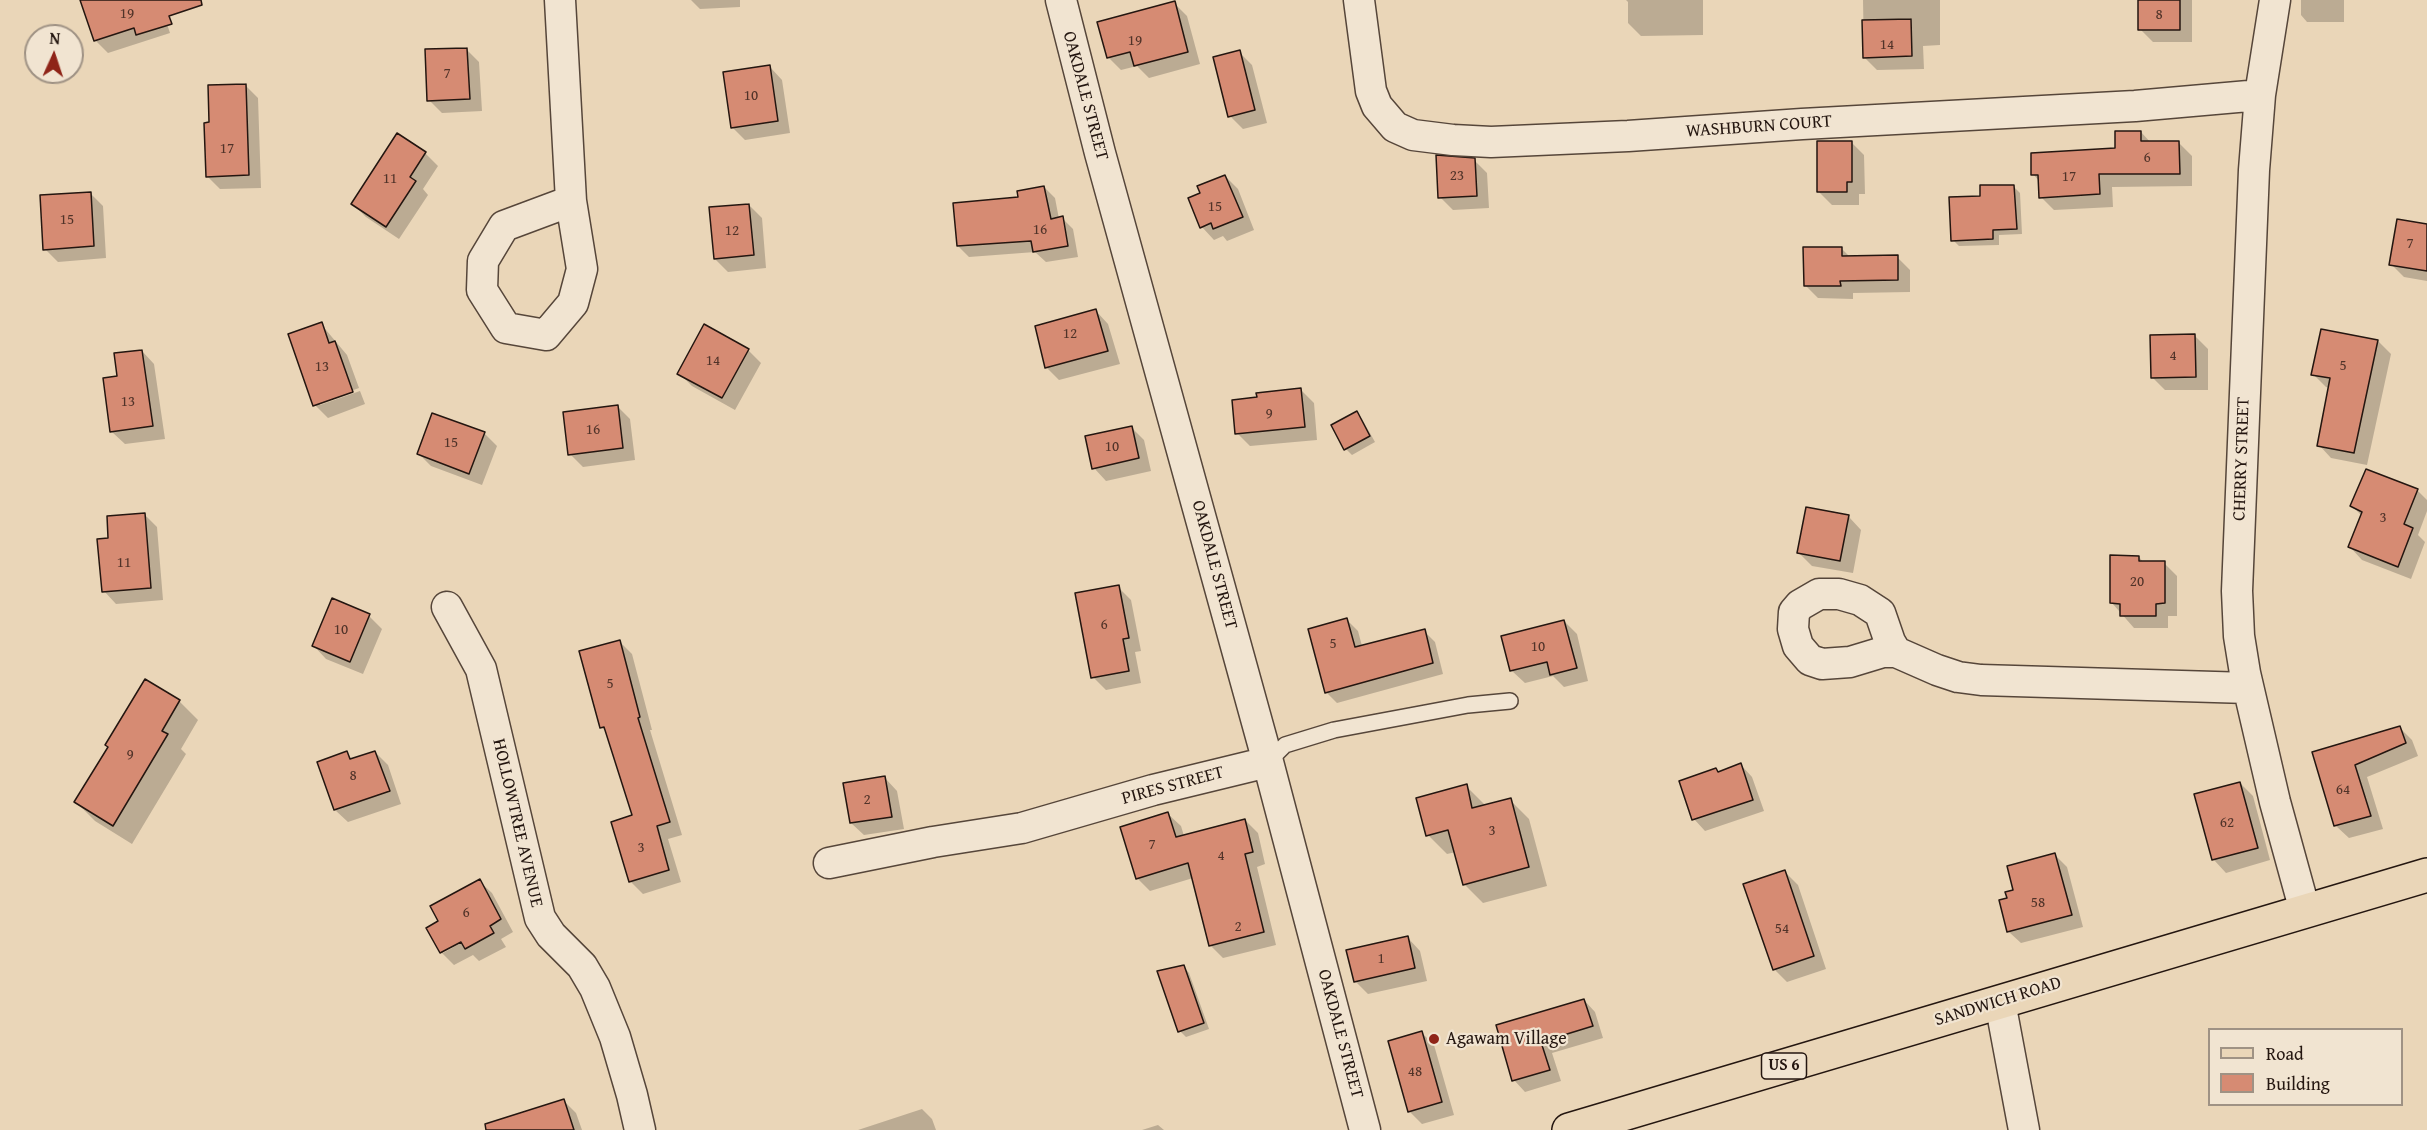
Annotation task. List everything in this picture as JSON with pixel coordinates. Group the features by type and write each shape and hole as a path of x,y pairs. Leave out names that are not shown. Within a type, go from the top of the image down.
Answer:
{"main road":[{"name":"SANDWICH ROAD","path":"1569,1130 2427,875"}],"street":[{"path":"560,0 571,201"},
{"name":"OAKDALE STREET","path":"1061,0 1100,153 1268,762 1365,1130"},
{"name":"WASHBURN COURT","path":"1359,0 1371,91 1377,106 1388,121 1404,131 1413,135 1453,140 1491,142 1628,136 2135,106 2260,95"},
{"name":"CHERRY STREET","path":"2275,0 2260,95 2253,170 2237,591 2239,636 2248,688 2275,802 2305,911"},
{"name":"HOLLOWTREE AVENUE","path":"447,607 481,669 540,918 551,935 582,966 595,988 615,1037 640,1130"},
{"path":"1896,652 1958,677 1981,680 2248,688"},
{"name":"PIRES STREET","path":"829,863 933,842 1023,828 1153,790 1268,762"},
{"path":"2000,1002 2024,1130"}],"lane":[{"name":"PIRES STREET","path":"1268,762 1285,745 1334,730 1468,705 1510,701"}],"building":[{"path":"80,0 201,0 202,5 169,16 172,24 136,35 134,28 94,41"},
{"path":"2138,0 2180,0 2180,30 2138,30"},
{"path":"1175,1 1188,52 1134,66 1130,52 1107,58 1097,22"},
{"path":"1911,19 1912,56 1863,58 1862,20"},
{"path":"467,48 470,99 427,101 425,49"},
{"path":"1240,50 1255,110 1228,117 1213,57"},
{"path":"770,65 778,121 731,128 723,72"},
{"path":"246,84 249,175 206,177 204,123 209,122 208,85"},
{"path":"2115,131 2141,131 2141,141 2179,141 2180,174 2099,174 2100,194 2039,198 2038,175 2031,175 2031,153 2115,148"},
{"path":"397,133 426,152 410,177 416,181 386,227 351,204"},
{"path":"1817,141 1852,141 1852,182 1847,182 1847,192 1817,192"},
{"path":"1436,155 1475,158 1477,196 1438,198"},
{"path":"1225,175 1243,217 1213,229 1211,223 1200,228 1188,198 1200,193 1197,186"},
{"path":"1980,185 2014,185 2017,229 1993,230 1993,239 1951,241 1949,197 1980,196"},
{"path":"1044,186 1051,219 1063,216 1068,246 1033,252 1031,241 957,246 953,203 1018,197 1017,191"},
{"path":"91,192 94,246 43,250 40,195"},
{"path":"749,204 754,255 714,259 709,207"},
{"path":"2397,219 2427,224 2427,271 2389,265"},
{"path":"1803,247 1842,247 1842,256 1898,255 1898,280 1840,281 1841,286 1804,286"},
{"path":"1096,309 1108,351 1045,368 1035,326"},
{"path":"322,322 329,343 335,341 353,392 313,406 288,334"},
{"path":"704,324 749,349 722,398 677,374"},
{"path":"2321,329 2378,340 2354,453 2317,446 2330,378 2311,375"},
{"path":"2195,334 2196,377 2151,378 2150,335"},
{"path":"142,350 153,426 110,432 103,378 117,376 114,353"},
{"path":"1301,388 1305,427 1235,434 1232,400 1257,397 1256,393"},
{"path":"618,405 623,448 568,455 563,412"},
{"path":"1357,411 1370,436 1344,450 1331,425"},
{"path":"432,413 485,432 469,474 417,454"},
{"path":"1132,426 1139,458 1092,469 1085,436"},
{"path":"2366,469 2418,489 2404,524 2413,528 2398,567 2348,547 2362,512 2350,506"},
{"path":"1806,507 1849,515 1840,561 1797,553"},
{"path":"145,513 151,588 102,592 97,539 108,538 107,516"},
{"path":"2110,555 2139,556 2139,561 2165,561 2165,603 2156,604 2156,616 2120,616 2120,604 2110,603"},
{"path":"1119,585 1129,638 1123,639 1129,671 1091,678 1075,593"},
{"path":"332,598 370,614 350,662 312,646"},
{"path":"1347,618 1355,647 1425,629 1433,663 1325,693 1308,629"},
{"path":"1564,620 1577,668 1550,675 1547,662 1510,671 1501,636"},
{"path":"620,640 640,717 638,718 670,822 657,826 669,870 629,882 611,822 632,815 604,727 600,728 579,651"},
{"path":"145,679 180,700 162,731 168,734 113,826 74,802 108,747 105,745"},
{"path":"2400,726 2406,743 2355,765 2371,816 2334,826 2312,752"},
{"path":"347,751 350,759 375,751 390,791 334,810 317,762"},
{"path":"1741,763 1753,800 1692,820 1679,781 1716,768 1718,772"},
{"path":"885,776 892,817 850,823 843,783"},
{"path":"2240,782 2258,848 2212,860 2194,794"},
{"path":"1467,784 1472,808 1511,798 1529,867 1463,885 1448,830 1426,836 1416,798"},
{"path":"1168,812 1176,837 1245,819 1253,852 1245,854 1264,932 1209,946 1188,863 1136,879 1120,827"},
{"path":"2055,853 2072,915 2007,932 1999,900 2007,898 2005,892 2013,890 2007,866"},
{"path":"1785,870 1814,956 1773,970 1743,884"},
{"path":"480,879 501,919 490,926 494,933 465,949 461,942 440,953 426,928 438,921 430,906"},
{"path":"1408,936 1415,968 1354,982 1346,950"},
{"path":"1184,965 1204,1023 1178,1032 1157,971"},
{"path":"1584,999 1593,1026 1541,1042 1550,1070 1512,1081 1496,1025"},
{"path":"1422,1031 1442,1102 1408,1112 1388,1041"},
{"path":"564,1099 574,1130 486,1130 485,1124"}],"place":[{"name":"Agawam Village","path":"1434,1039"}]}
